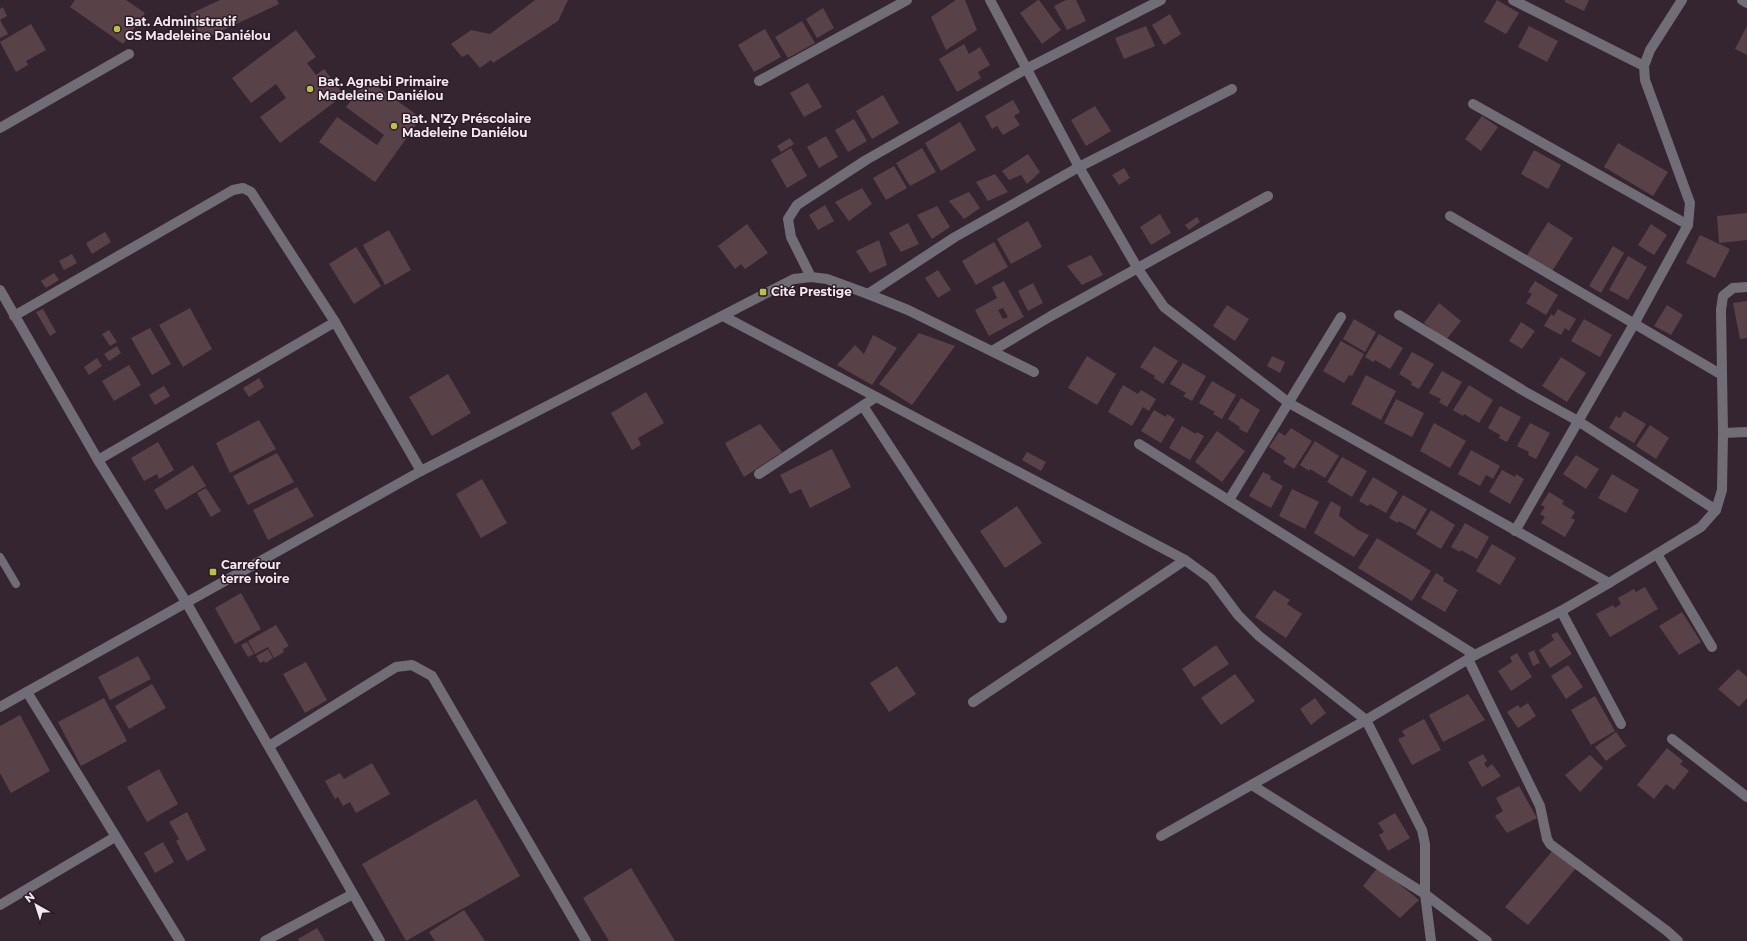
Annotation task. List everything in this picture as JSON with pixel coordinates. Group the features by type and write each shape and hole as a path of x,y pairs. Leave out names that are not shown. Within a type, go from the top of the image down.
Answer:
{"street":[{"path":"759,82 907,0"},
{"path":"990,0 1079,167 1138,269 1164,307 1289,403 1609,583"},
{"path":"811,277 791,237 788,219 798,205 866,160 1026,69 1161,0"},
{"path":"1513,0 1644,66"},
{"path":"1515,531 1634,324 1688,225 1690,203 1646,80 1644,66 1650,50 1682,0"},
{"path":"1742,0 1747,3"},
{"path":"0,128 129,54"},
{"path":"868,294 955,237 1079,167 1232,89"},
{"path":"1473,104 1688,225"},
{"path":"14,316 233,190 243,188 251,192 335,322 421,471"},
{"path":"992,351 1051,316 1268,196"},
{"path":"1450,216 1722,375"},
{"path":"0,707 421,471 794,279 811,277 827,279 868,294 908,310 1034,372"},
{"path":"1161,836 1366,720 1471,657 1561,611 1701,527 1716,510 1722,490 1723,433 1721,310 1723,296 1733,288 1747,286"},
{"path":"0,290 98,460 186,602 380,941"},
{"path":"1399,315 1504,379 1578,421 1716,510"},
{"path":"723,316 1185,560 1211,579 1238,615 1259,636 1366,720 1422,830 1425,844 1425,894 1431,941"},
{"path":"1229,500 1341,317"},
{"path":"98,460 335,322"},
{"path":"759,474 876,397"},
{"path":"863,406 1002,618"},
{"path":"1723,433 1747,432"},
{"path":"1139,444 1229,500 1471,657 1540,806 1547,839 1550,844 1667,931 1678,941"},
{"path":"1657,554 1712,647"},
{"path":"973,702 1185,560"},
{"path":"1561,611 1621,724"},
{"path":"269,746 396,667 412,665 432,676 586,941"},
{"path":"27,692 180,941"},
{"path":"1672,739 1747,797"},
{"path":"1252,785 1425,894 1487,941"},
{"path":"0,904 115,837"},
{"path":"265,941 353,894"}],"lane":[{"path":"0,558 16,584"}],"building":[{"name":"Bat. Administratif GS Madeleine Daniélou","path":"75,0 126,0 145,13 123,44 70,7"},
{"path":"220,0 277,0 279,4 202,40 190,14"},
{"path":"535,0 568,0 558,21 493,63 491,60 480,68 468,54 462,57 451,44 471,30 490,34"},
{"path":"956,0 965,0 977,30 946,50 931,17"},
{"path":"1038,0 1061,30 1042,44 1020,13"},
{"path":"1066,0 1076,0 1086,21 1067,30 1054,6"},
{"path":"1497,0 1519,13 1506,34 1484,22"},
{"path":"1565,0 1589,0 1584,11 1565,2"},
{"path":"3,7 7,16 0,20 0,9"},
{"path":"823,8 834,28 817,38 806,19"},
{"path":"1170,14 1181,34 1164,45 1152,25"},
{"path":"0,20 8,34 0,38"},
{"path":"802,21 815,43 788,58 775,37"},
{"path":"31,24 46,50 26,61 28,65 16,72 0,42"},
{"path":"1146,26 1155,46 1124,59 1115,38"},
{"path":"1529,26 1558,41 1547,62 1518,47"},
{"path":"1747,26 1747,55 1735,49"},
{"path":"765,29 781,57 754,72 738,45"},
{"name":"Bat. Agnebi Primaire Madeleine Daniélou","path":"296,30 316,57 307,63 316,75 324,69 344,95 280,143 260,117 286,98 276,84 251,103 232,78"},
{"path":"964,44 969,54 980,47 990,65 978,72 981,78 957,92 939,59"},
{"name":"Bat. N'Zy Préscolaire Madeleine Daniélou","path":"367,79 421,118 375,182 319,142 337,117 377,145 384,135 346,107"},
{"path":"808,83 822,107 804,117 790,93"},
{"path":"883,95 899,123 872,139 856,111"},
{"path":"1013,100 1020,112 1014,116 1020,125 1003,135 997,126 992,129 985,116"},
{"path":"1095,106 1111,131 1086,146 1071,120"},
{"path":"1482,116 1498,127 1481,151 1465,139"},
{"path":"854,119 867,141 848,152 835,130"},
{"path":"960,122 976,150 941,171 925,143"},
{"path":"826,136 838,157 819,168 807,147"},
{"path":"790,138 794,144 781,152 777,146"},
{"path":"1618,143 1668,172 1653,196 1604,167"},
{"path":"791,148 807,176 787,188 771,160"},
{"path":"922,148 936,172 910,186 896,163"},
{"path":"1534,150 1561,165 1548,189 1521,174"},
{"path":"1028,154 1040,172 1027,184 1021,175 1009,180 1002,171"},
{"path":"894,166 907,188 886,200 873,178"},
{"path":"1124,168 1130,178 1119,185 1112,175"},
{"path":"995,174 1008,192 988,201 976,182"},
{"path":"862,188 872,204 849,221 835,202"},
{"path":"969,192 980,208 964,219 949,201"},
{"path":"825,205 834,221 818,230 809,215"},
{"path":"937,206 950,227 932,239 917,215"},
{"path":"1747,213 1747,240 1719,243 1717,216"},
{"path":"1160,214 1171,233 1151,245 1140,227"},
{"path":"1197,217 1200,222 1189,230 1185,225"},
{"path":"1028,221 1042,247 1011,264 997,239"},
{"path":"1548,222 1573,238 1551,273 1526,257"},
{"path":"908,223 919,244 901,252 889,233"},
{"path":"747,224 768,253 745,269 741,264 735,269 718,246"},
{"path":"1651,224 1667,235 1654,255 1638,245"},
{"path":"389,230 411,270 385,285 363,245"},
{"path":"105,232 111,242 92,254 86,243"},
{"path":"1700,235 1730,249 1715,278 1686,263"},
{"path":"879,240 887,265 870,273 856,251"},
{"path":"994,242 1008,267 976,285 962,261"},
{"path":"1613,246 1624,253 1601,293 1589,286"},
{"path":"356,247 381,286 354,304 329,264"},
{"path":"72,254 77,263 64,270 59,261"},
{"path":"1091,255 1103,275 1082,285 1067,266"},
{"path":"1628,256 1647,267 1628,300 1609,290"},
{"path":"938,270 951,290 938,298 925,278"},
{"path":"54,273 59,280 46,288 41,281"},
{"path":"1004,281 1024,317 989,336 975,310 997,298 992,287","holes":["1003,308 1008,317 1003,319 998,310"]},
{"path":"1535,281 1558,295 1546,315 1526,303 1532,294 1528,292"},
{"path":"1033,283 1043,303 1028,311 1018,291"},
{"path":"1747,301 1747,338 1740,339 1733,303"},
{"path":"1439,303 1461,321 1446,340 1424,323"},
{"path":"1227,305 1249,319 1235,341 1213,326"},
{"path":"1667,305 1683,315 1671,335 1654,326"},
{"path":"190,308 212,349 183,367 159,325"},
{"path":"43,309 56,332 50,336 36,312"},
{"path":"1558,309 1576,319 1569,331 1565,328 1561,335 1544,326 1551,314 1554,316"},
{"path":"1354,319 1376,332 1365,352 1343,339"},
{"path":"1584,319 1612,335 1600,357 1571,341"},
{"path":"1521,322 1535,331 1522,349 1509,341"},
{"path":"150,328 171,364 152,375 131,338"},
{"path":"109,330 117,342 110,346 102,334"},
{"path":"919,333 955,346 912,405 879,384"},
{"path":"1379,334 1403,348 1390,369 1375,360 1373,362 1365,357"},
{"path":"873,335 897,348 872,385 837,365 855,345 864,354"},
{"path":"1341,341 1364,354 1352,376 1349,375 1344,383 1323,371"},
{"path":"117,346 121,353 109,361 104,354"},
{"path":"1154,346 1178,361 1163,384 1154,378 1155,376 1140,367"},
{"path":"1412,352 1434,364 1419,389 1411,385 1412,382 1399,374"},
{"path":"1087,356 1116,374 1097,405 1068,388"},
{"path":"1272,356 1285,362 1280,373 1267,366"},
{"path":"1561,357 1586,373 1567,402 1542,386"},
{"path":"97,358 102,366 89,375 84,367"},
{"path":"1183,363 1206,376 1192,401 1183,396 1186,393 1170,384"},
{"path":"129,365 141,385 114,401 102,381"},
{"path":"1442,371 1462,382 1447,407 1439,402 1441,399 1429,393"},
{"path":"448,374 471,413 432,436 409,397"},
{"path":"1366,375 1396,391 1381,420 1351,404"},
{"path":"259,378 264,387 249,397 243,388"},
{"path":"1212,381 1236,395 1222,419 1213,414 1215,412 1199,403"},
{"path":"1123,385 1138,394 1141,390 1156,399 1149,411 1143,407 1132,426 1108,412"},
{"path":"1469,385 1493,400 1479,423 1464,414 1463,416 1453,410"},
{"path":"164,386 170,396 155,405 149,395"},
{"path":"646,392 664,423 638,438 641,445 632,450 611,413"},
{"path":"1241,398 1260,410 1247,433 1239,429 1240,427 1228,419"},
{"path":"1396,399 1424,413 1412,437 1384,423"},
{"path":"1500,406 1521,417 1507,442 1499,438 1500,435 1488,428"},
{"path":"1154,410 1166,417 1167,414 1175,419 1161,443 1141,431"},
{"path":"1624,411 1646,424 1634,443 1609,428 1616,416 1620,418"},
{"path":"259,420 276,449 230,473 216,443"},
{"path":"1434,423 1466,441 1450,468 1420,451"},
{"path":"1530,423 1550,433 1536,459 1528,455 1529,452 1517,446"},
{"path":"760,424 782,452 744,477 725,443"},
{"path":"1650,425 1669,438 1656,459 1636,446"},
{"path":"1182,426 1196,434 1197,432 1204,436 1190,460 1169,448"},
{"path":"1291,428 1312,441 1294,469 1283,462 1286,458 1269,447 1279,432 1285,436"},
{"path":"1217,431 1245,451 1222,482 1195,462"},
{"path":"1315,441 1339,456 1325,478 1300,465"},
{"path":"158,442 174,470 159,479 157,474 144,481 131,458"},
{"path":"832,449 851,487 810,508 801,489 790,494 780,475"},
{"path":"1471,450 1500,466 1493,479 1486,475 1480,486 1458,474"},
{"path":"1027,452 1046,462 1041,471 1022,460"},
{"path":"277,453 294,482 248,505 233,476"},
{"path":"1576,455 1599,469 1586,489 1563,474"},
{"path":"1342,457 1367,471 1352,497 1327,482"},
{"path":"193,465 206,486 166,510 154,490"},
{"path":"1502,470 1515,477 1516,474 1524,479 1510,504 1489,492"},
{"path":"1263,472 1271,476 1270,479 1283,486 1271,508 1249,496"},
{"path":"1612,474 1639,490 1626,513 1598,498"},
{"path":"1373,477 1398,492 1386,513 1370,504 1368,506 1359,501"},
{"path":"482,479 507,523 481,538 456,494"},
{"path":"297,487 314,516 268,540 253,510"},
{"path":"206,488 221,511 211,517 197,493"},
{"path":"1292,489 1319,502 1305,529 1279,516"},
{"path":"1549,492 1564,501 1562,504 1575,512 1571,518 1575,520 1565,537 1541,523 1545,517 1540,514 1545,507 1541,505"},
{"path":"1403,495 1427,509 1415,530 1399,521 1398,523 1389,518"},
{"path":"1331,501 1341,507 1339,516 1358,530 1369,535 1354,557 1314,533"},
{"path":"1017,506 1042,543 1005,568 980,531"},
{"path":"1431,510 1455,525 1441,549 1416,534"},
{"path":"1465,523 1489,537 1477,559 1461,550 1460,552 1451,547"},
{"path":"1377,538 1431,571 1412,601 1358,568"},
{"path":"1492,544 1516,558 1500,585 1476,571"},
{"path":"1436,573 1444,578 1443,581 1458,590 1445,612 1421,598"},
{"path":"1645,587 1658,609 1610,637 1596,614 1613,605 1615,608 1621,604 1618,598 1634,589 1636,592"},
{"path":"1274,590 1290,600 1287,604 1302,614 1286,638 1255,617"},
{"path":"241,593 261,629 235,644 215,608"},
{"path":"1682,612 1701,642 1679,655 1659,626"},
{"path":"276,625 289,646 283,649 284,652 274,658 268,647 255,654 248,641"},
{"path":"1557,632 1572,654 1550,668 1539,650 1554,640 1551,635"},
{"path":"247,642 254,654 248,657 241,645"},
{"path":"1216,645 1229,664 1194,687 1182,669"},
{"path":"268,649 273,658 266,663 264,661 260,663 256,656"},
{"path":"1534,650 1540,663 1533,666 1528,653"},
{"path":"1517,653 1532,677 1511,691 1498,671 1512,662 1510,657"},
{"path":"138,656 151,679 110,700 98,677"},
{"path":"306,662 327,700 305,713 283,674"},
{"path":"1568,665 1583,687 1566,699 1551,676"},
{"path":"897,666 916,694 889,712 870,683"},
{"path":"1738,669 1747,677 1747,698 1739,707 1718,689"},
{"path":"1235,674 1255,701 1221,725 1201,698"},
{"path":"152,684 166,708 129,729 115,706"},
{"path":"1468,694 1485,720 1443,742 1429,715"},
{"path":"1595,696 1615,731 1591,745 1571,710"},
{"path":"104,698 127,741 81,766 58,722"},
{"path":"1315,698 1326,713 1311,725 1300,709"},
{"path":"1528,703 1536,716 1518,728 1507,712 1518,705 1520,708"},
{"path":"20,715 50,771 11,793 0,773 0,726"},
{"path":"1424,719 1441,750 1412,765 1398,739 1405,736 1402,731"},
{"path":"1616,732 1626,746 1606,761 1595,747"},
{"path":"1667,748 1683,761 1680,764 1689,771 1674,790 1666,784 1654,799 1637,785"},
{"path":"1483,754 1487,761 1484,763 1487,768 1492,764 1501,776 1482,787 1468,762"},
{"path":"1590,755 1603,768 1580,792 1565,775"},
{"path":"372,763 390,794 356,813 350,802 343,806 338,797 335,799 325,781 340,773 344,779"},
{"path":"159,769 178,804 147,822 127,787"},
{"path":"1519,786 1537,818 1507,833 1495,816 1503,811 1496,798"},
{"path":"476,799 520,876 406,941 362,864"},
{"path":"187,812 206,850 187,861 176,841 179,839 169,822"},
{"path":"1395,813 1410,838 1388,851 1379,835 1384,832 1378,823"},
{"path":"163,842 174,862 155,873 144,853"},
{"path":"1554,849 1576,868 1528,925 1505,907"},
{"path":"1378,867 1419,900 1400,918 1363,886"},
{"path":"631,868 675,941 609,941 583,898"},
{"path":"464,910 485,941 435,941 429,932"},
{"path":"317,928 325,941 299,941 298,939"}],"place":[{"name":"Bat. Administratif GS Madeleine Daniélou","path":"117,29"},
{"name":"Bat. Agnebi Primaire Madeleine Daniélou","path":"310,89"},
{"name":"Bat. N'Zy Préscolaire Madeleine Daniélou","path":"394,126"},
{"name":"Cité Prestige","path":"763,292"},
{"name":"Carrefour terre ivoire","path":"213,572"}]}
